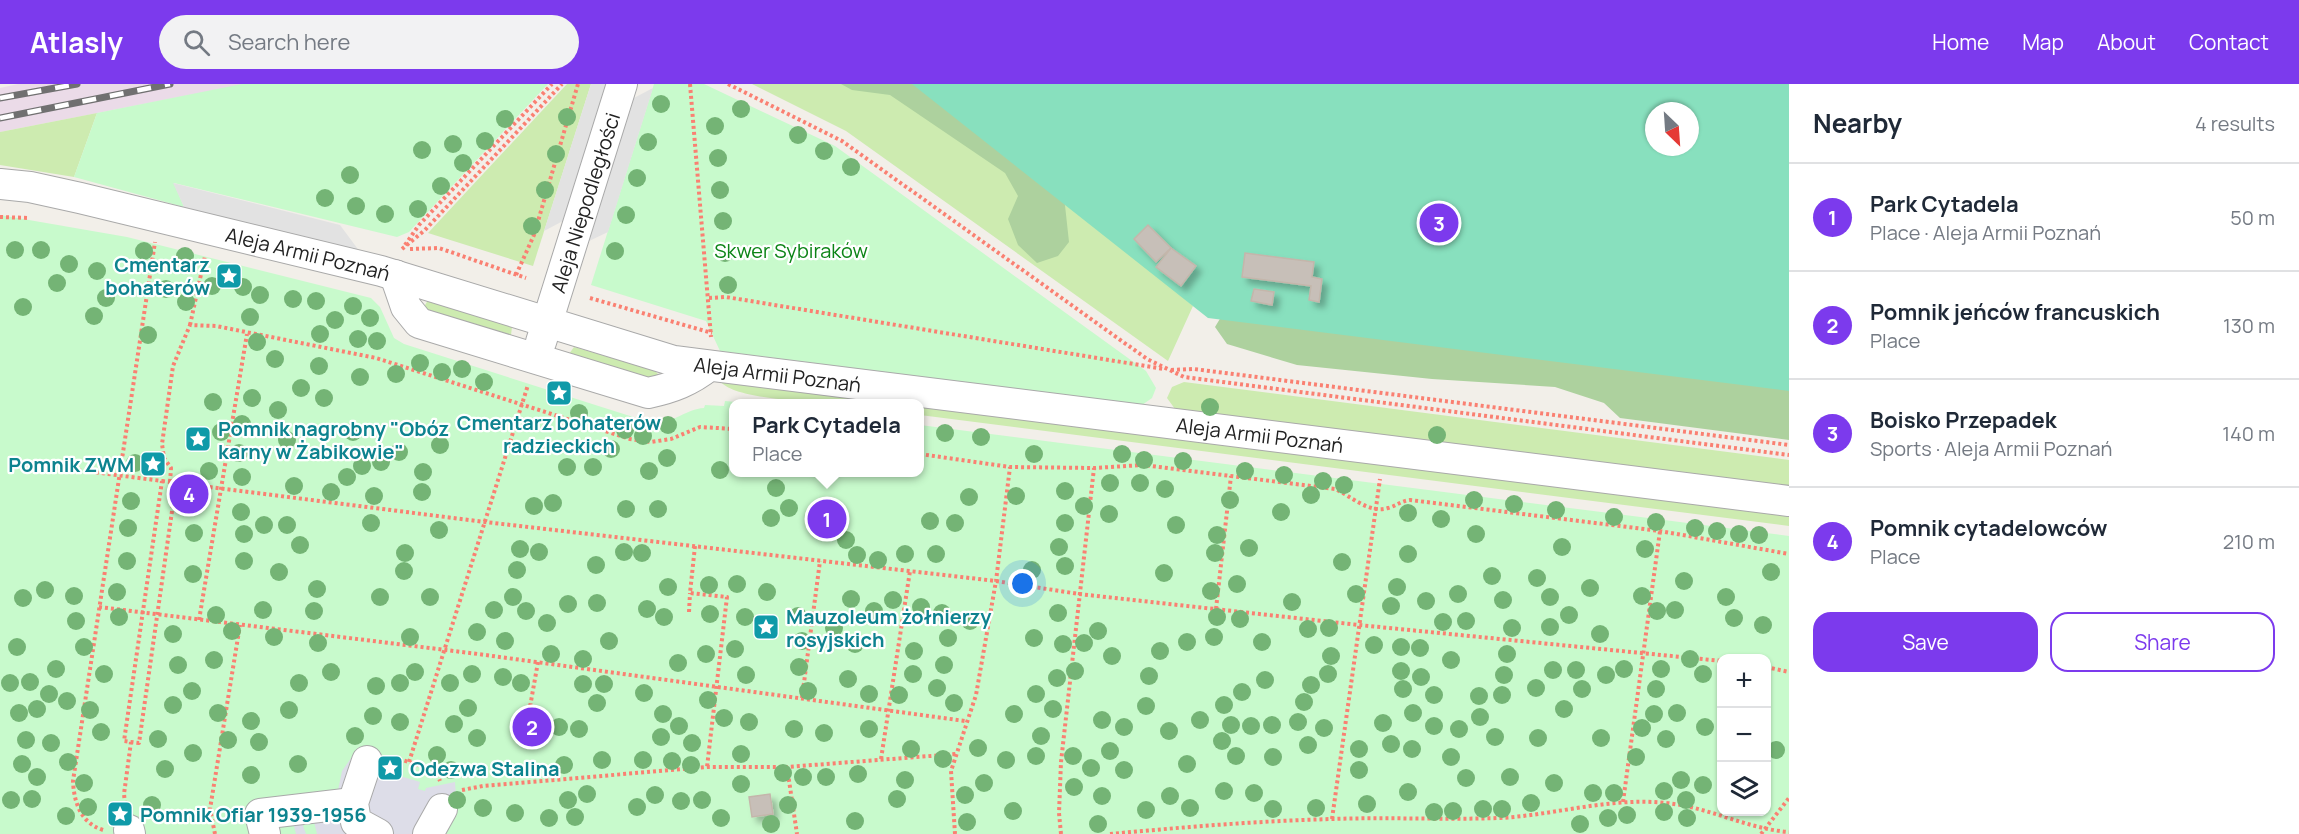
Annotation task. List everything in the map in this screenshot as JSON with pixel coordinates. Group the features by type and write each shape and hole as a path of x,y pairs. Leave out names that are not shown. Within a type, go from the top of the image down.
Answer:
{"street":[{"name":"Aleja Niepodległości","path":"533,368 622,84"},
{"name":"Aleja Armii Poznań","path":"0,184 395,257 547,323 637,351 709,366 1789,501"},
{"path":"395,257 406,307 419,324 533,368 648,393 672,388 695,377 709,366"},
{"path":"265,834 260,814 361,826 379,758"}],"path":[{"path":"395,257 419,225 552,84"},
{"path":"395,257 425,230 562,84"},
{"path":"516,275 534,236 578,84"},
{"path":"590,297 712,333 690,84"},
{"path":"728,84 842,141 1147,358 1184,377 1789,455"},
{"path":"130,832 114,833 99,829 86,821 74,797 73,781 117,475 155,239"},
{"path":"395,257 438,248 526,278"},
{"path":"170,482 171,468 164,458 162,444 173,366 190,326 206,251"},
{"path":"708,298 726,297 894,323 1171,370 1194,369 1789,445"},
{"path":"190,326 216,326 376,358 630,439 651,442 671,439 700,427 729,429"},
{"path":"199,620 247,334"},
{"path":"409,762 533,368"},
{"path":"924,455 1011,467 1094,468 1143,465 1335,489 1362,505 1376,509 1388,508 1399,501 1410,500 1660,531 1789,554"},
{"path":"956,834 951,771 965,721 976,695 996,581 1011,467"},
{"path":"1061,834 1059,813 1061,762 1094,468"},
{"path":"78,470 485,522 996,581 1079,594 1359,626 1717,660"},
{"path":"1216,609 1231,476"},
{"path":"1332,819 1380,479"},
{"path":"162,481 124,741 139,743 176,483"},
{"path":"1623,802 1660,531"},
{"path":"689,612 695,546"},
{"path":"802,698 819,561"},
{"path":"882,759 910,571"},
{"path":"690,593 727,597 707,767"},
{"path":"99,607 538,662 965,721"},
{"path":"214,834 210,809 240,625"},
{"path":"528,718 538,662"},
{"path":"1771,669 1789,672"},
{"path":"124,794 131,742"},
{"path":"379,758 409,762 436,771 442,805 483,786 707,767 788,767 956,754"},
{"path":"788,767 797,834"},
{"path":"1762,832 1789,798"},
{"path":"1110,834 1225,823 1332,819 1502,818 1623,802 1667,802 1721,815 1762,832 1789,832"}],"shaded area":[{"path":"18,84 246,84 0,132 0,88"},
{"path":"591,84 607,84 563,221 544,231"},
{"path":"653,88 608,232 587,242 632,99"},
{"path":"173,183 340,225 360,252 184,207"},
{"path":"356,751 370,764 377,775 384,777 386,772 420,782 418,789 425,791 426,788 455,782 457,809 442,834 317,834 313,818 301,820 306,834 296,834 292,818 337,795 342,771"}],"green space":[{"path":"242,84 548,84 409,232 397,237 174,183 184,207 74,177 97,113"},
{"path":"567,84 591,84 533,266 428,233"},
{"name":"Skwer Sybiraków","path":"654,84 704,84 835,146 1146,371 1156,388 1152,398 1142,405 720,351 706,321 591,285"},
{"path":"752,84 1192,84 1185,299 1193,306 1168,361 846,131"},
{"path":"841,84 947,84 1063,187 1069,242 1058,256 1037,263 1018,245 1008,219 1018,196 1005,173 890,95 852,90"},
{"path":"912,84 1789,84 1789,391 1208,318"},
{"path":"97,113 74,177 0,165 0,132"},
{"path":"0,215 127,237 371,298 380,307 394,338 404,344 652,423 666,422 704,408 705,405 724,406 725,401 729,401 729,477 924,477 924,426 1789,536 1789,834 0,834"},
{"path":"428,300 508,323 512,327 511,335 508,338 429,315 424,307"},
{"path":"1227,307 1789,322 1789,440 1620,418 1604,403 1555,387 1432,379 1297,365 1227,344 1215,327"},
{"path":"574,347 654,370 658,374 657,382 569,354"},
{"path":"720,381 874,399 778,399 732,389"},
{"path":"1184,382 1789,460 1789,487 1175,409 1167,398 1172,387"},
{"path":"924,406 1789,515 1789,526 924,416"}],"building":[{"path":"1148,225 1171,248 1156,262 1134,239"},
{"path":"1171,248 1196,266 1181,286 1156,267"},
{"path":"1245,253 1314,262 1312,277 1322,279 1319,302 1309,300 1311,286 1242,277"},
{"path":"1254,289 1274,292 1272,305 1251,301"},
{"path":"770,794 773,814 752,817 749,797"}],"railway":[{"path":"0,98 77,84"},
{"path":"0,118 170,84"}],"place":[{"name":"Boisko Przepadek","path":"1439,223"},
{"name":"Cmentarz bohaterów","path":"229,276"},
{"name":"Cmentarz bohaterów radzieckich","path":"559,393"},
{"name":"Pomnik nagrobny \"Obóz karny w Żabikowie\"","path":"198,439"},
{"name":"Pomnik ZWM","path":"153,464"},
{"name":"Pomnik cytadelowców","path":"189,494"},
{"name":"Park Cytadela","path":"827,519"},
{"name":"Mauzoleum żołnierzy rosyjskich","path":"766,627"},
{"name":"Pomnik jeńców francuskich","path":"532,727"},
{"name":"Odezwa Stalina","path":"390,768"},
{"name":"Pomnik Ofiar 1939-1956","path":"120,814"}]}
